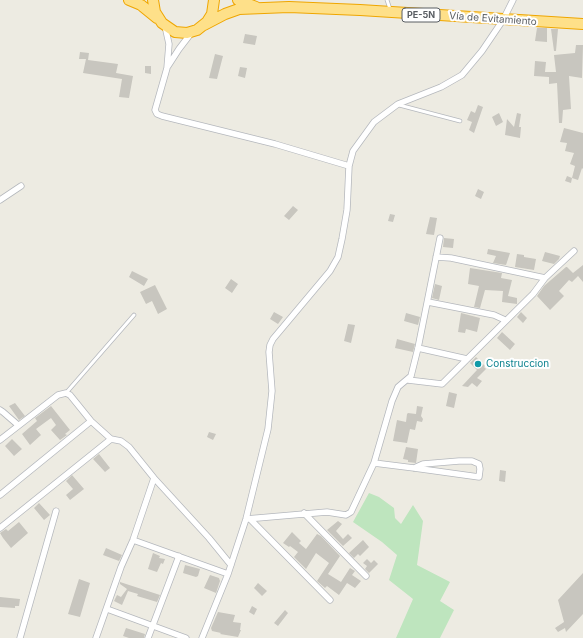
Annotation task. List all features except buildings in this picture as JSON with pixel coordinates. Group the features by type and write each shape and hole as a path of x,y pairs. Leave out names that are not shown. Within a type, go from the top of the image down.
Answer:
{"highway":[{"path":"129,0 141,5 175,32 193,32"},
{"path":"153,0 155,12 162,23"},
{"path":"204,25 212,14 214,0"},
{"name":"Vía de Evitamiento","path":"238,0 260,8"},
{"name":"Vía de Evitamiento","path":"193,32 225,14 239,9 289,7 583,24"}],"street":[{"path":"202,638 248,519 268,429 272,391 269,352 270,345 273,339 330,271 338,257 347,210 349,166 353,151 374,122 398,104 441,87 462,75 482,51 503,20 512,0"},
{"path":"162,23 169,44 167,68 155,108 157,114 275,144 349,166"},
{"path":"167,68 179,49 193,32"},
{"path":"0,200 21,186"},
{"path":"248,519 327,512 346,515 351,512 374,463 392,402 398,387 411,376 428,302 440,238"},
{"path":"408,380 442,384 505,320 533,294 545,278 574,251"},
{"path":"436,257 451,258 545,278"},
{"path":"428,302 494,315 505,320"},
{"path":"418,348 467,359"},
{"path":"0,440 58,395 66,393 70,395 91,421 111,439 121,441 126,444 231,565"},
{"path":"0,410 18,425"},
{"path":"0,495 91,421"},
{"path":"0,528 111,439"},
{"path":"374,463 479,477 480,469 479,464 472,461 423,464 414,468"},
{"path":"96,638 121,567 133,540 154,478"},
{"path":"20,638 56,511"},
{"path":"304,513 366,576"},
{"path":"248,519 330,600"},
{"path":"133,540 228,574"},
{"path":"148,638 179,556"},
{"path":"107,609 186,638"}],"lane":[{"path":"387,0 392,13"},
{"path":"398,104 460,121"},
{"path":"66,393 134,315"}],"green space":[{"path":"369,493 379,497 394,508 395,518 401,524 413,505 423,521 417,565 450,582 440,601 454,610 440,638 396,638 413,599 389,580 397,555 382,542 353,522"}],"place":[{"name":"Construccion","path":"478,364"}]}
